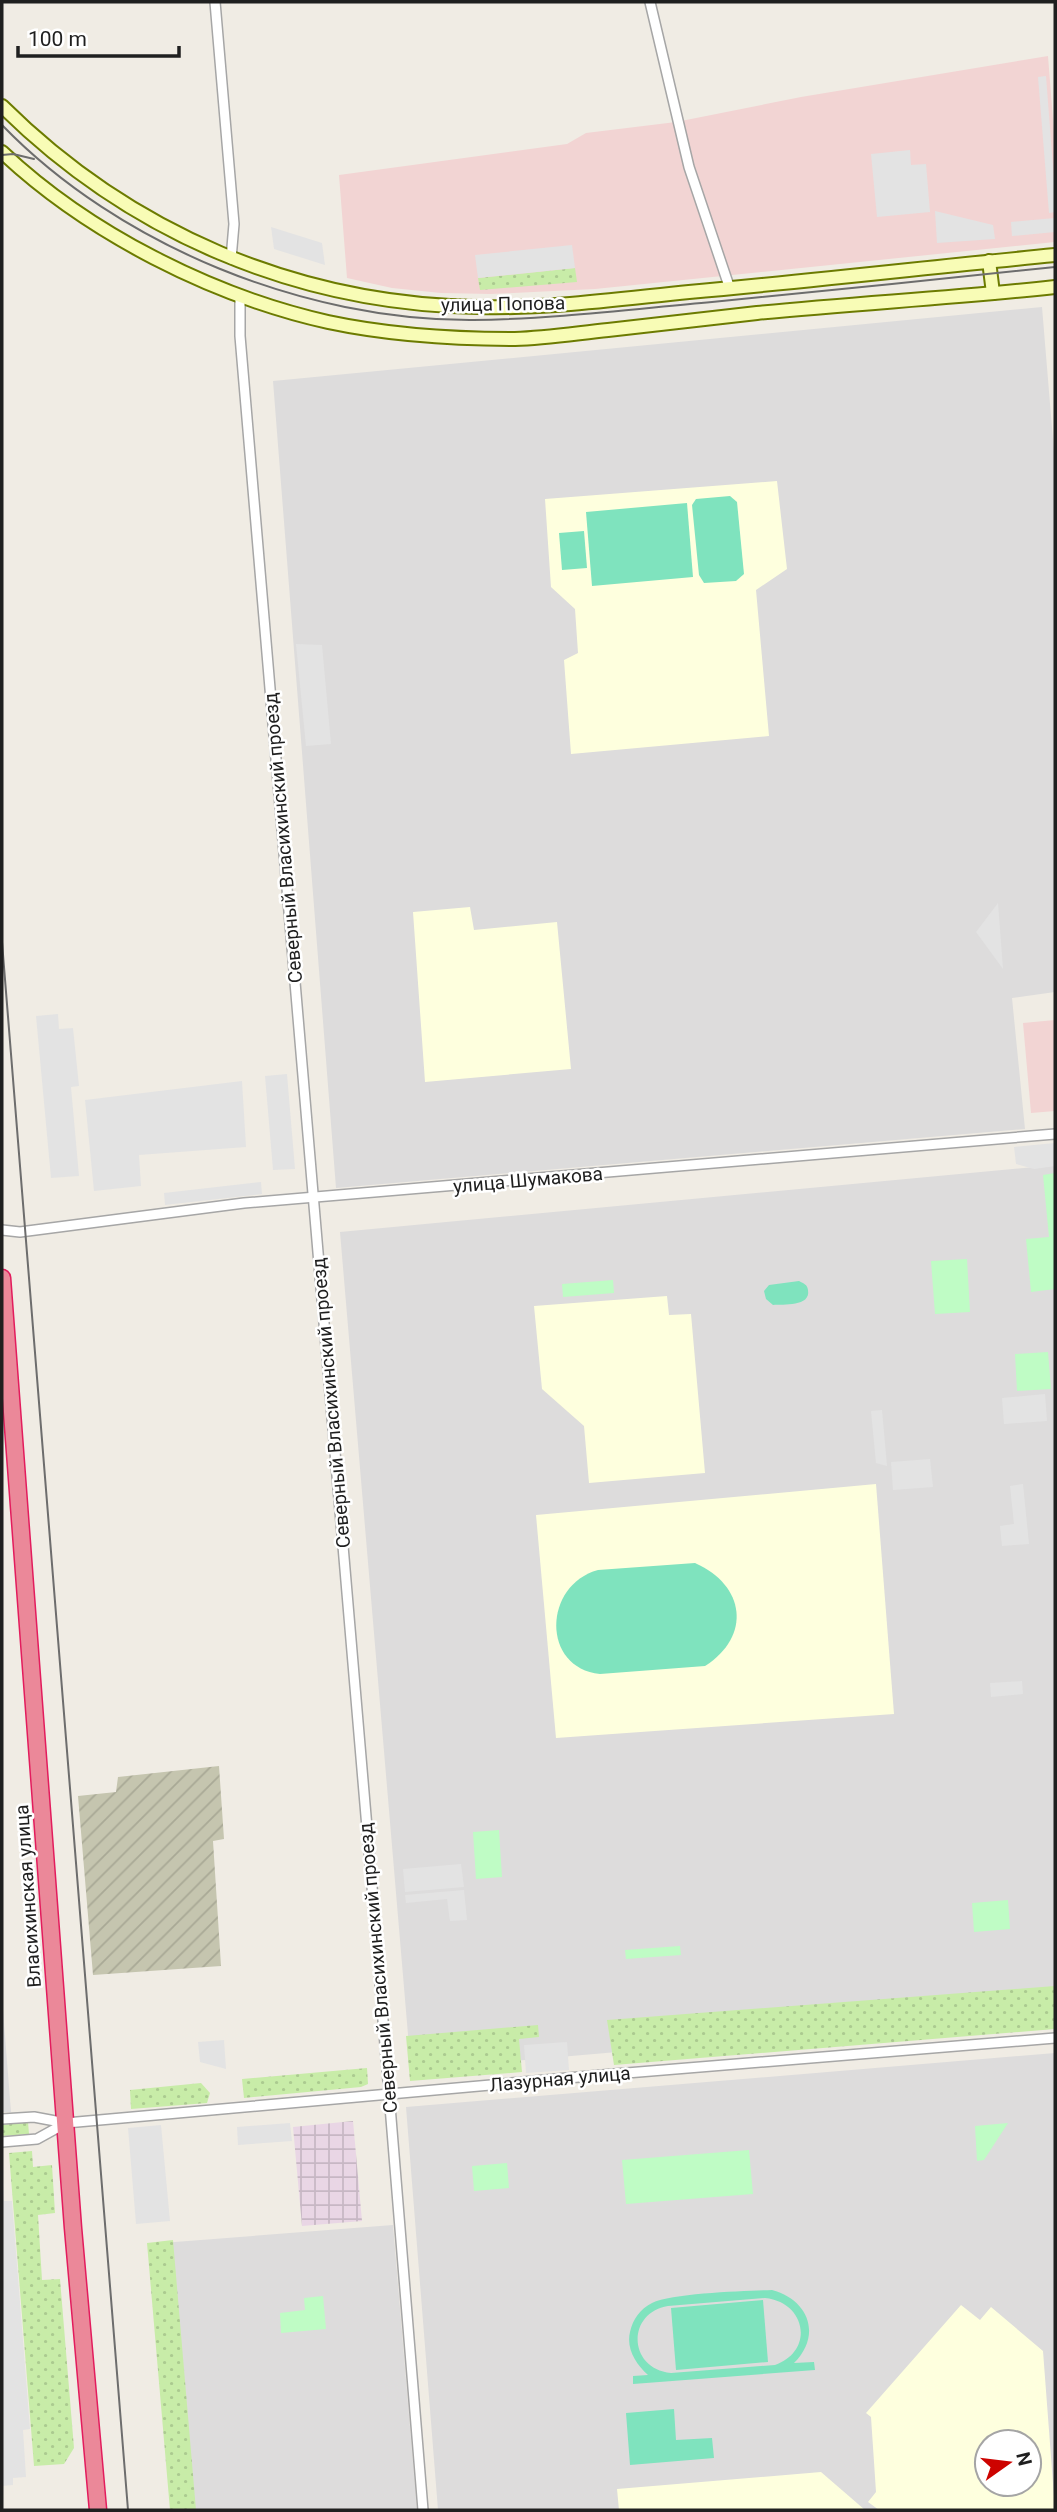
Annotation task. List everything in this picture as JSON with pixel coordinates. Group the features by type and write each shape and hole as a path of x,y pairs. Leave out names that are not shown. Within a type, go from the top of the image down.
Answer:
{"highway":[{"name":"Власихинская улица","path":"2,1278 98,2510"}],"main road":[{"name":"улица Попова","path":"2,106 80,173 135,211 196,244 231,259 324,288 386,300 431,306 517,307 730,289 1055,255"},
{"name":"улица Попова","path":"2,152 37,182 108,231 188,274 240,295 326,321 376,331 425,337 518,339 761,313 1055,287"},
{"path":"989,261 993,293"}],"street":[{"path":"215,2 234,224 231,259"},
{"path":"650,2 689,167 730,289"},
{"name":"Северный Власихинский проезд","path":"240,295 240,336 423,2510"},
{"name":"улица Шумакова","path":"2,1230 20,1233 244,1203 1055,1134"},
{"name":"Лазурная улица","path":"2,2119 34,2117 66,2123 1055,2038"},
{"name":"Лазурная улица","path":"2,2142 37,2139 66,2123"}],"shaded area":[{"path":"1048,56 1055,145 1055,242 595,289 491,294 441,293 392,288 347,278 339,175 567,144 586,133 676,122 801,97"},
{"path":"1046,76 1055,193 1055,212 1049,213 1038,77"},
{"path":"910,150 911,165 926,164 930,212 877,217 871,154"},
{"path":"935,211 993,225 995,239 937,243"},
{"path":"1055,218 1055,232 1012,236 1011,222"},
{"path":"271,227 322,243 325,265 274,249"},
{"path":"572,245 575,268 478,278 475,255"},
{"path":"1042,307 1055,464 1055,992 1012,998 1025,1129 336,1188 273,381"},
{"path":"777,481 787,569 756,590 769,736 571,754 564,660 578,653 575,609 551,587 545,499"},
{"path":"296,644 322,645 331,744 306,746"},
{"path":"998,903 1003,969 976,932"},
{"path":"470,907 474,930 557,922 571,1069 425,1082 413,912"},
{"path":"58,1014 59,1029 73,1028 79,1086 71,1087 79,1176 51,1178 36,1016"},
{"path":"1055,1020 1055,1111 1031,1113 1023,1023"},
{"path":"287,1074 295,1169 273,1170 265,1076"},
{"path":"242,1081 246,1147 139,1155 141,1186 94,1191 85,1100"},
{"path":"1055,1143 1055,1166 1034,1169 1016,1164 1014,1147"},
{"path":"1055,1165 1055,2014 411,2070 340,1232"},
{"path":"261,1182 262,1194 165,1205 164,1193"},
{"path":"667,1296 669,1315 691,1314 705,1473 589,1483 584,1426 542,1389 534,1306"},
{"path":"1045,1394 1047,1421 1004,1424 1002,1398"},
{"path":"882,1410 887,1466 876,1463 871,1411"},
{"path":"930,1459 933,1487 893,1490 891,1462"},
{"path":"876,1484 894,1714 556,1738 536,1515"},
{"path":"1023,1484 1029,1544 1002,1546 1000,1526 1014,1524 1010,1486"},
{"path":"1022,1681 1023,1694 991,1697 990,1683"},
{"path":"219,1766 224,1839 213,1841 221,1966 93,1975 78,1796 116,1792 118,1777"},
{"path":"461,1864 464,1887 405,1892 403,1869"},
{"path":"464,1890 467,1920 450,1921 447,1899 406,1903 405,1895"},
{"path":"2,1998 11,2112 2,2112"},
{"path":"224,2040 226,2069 200,2062 198,2042"},
{"path":"567,2042 569,2070 526,2073 524,2045"},
{"path":"1055,2053 1055,2510 438,2510 406,2107"},
{"path":"353,2121 362,2221 302,2226 293,2127"},
{"path":"290,2123 292,2141 238,2145 237,2127"},
{"path":"161,2125 170,2221 136,2224 128,2128"},
{"path":"2,2174 4,2201 12,2201 30,2429 23,2430 26,2477 13,2478 13,2485 2,2486"},
{"path":"393,2225 417,2510 171,2510 149,2244"},
{"path":"961,2305 980,2320 991,2307 1043,2351 1055,2510 879,2510 868,2502 876,2492 871,2417 866,2413"},
{"path":"821,2472 865,2510 619,2510 617,2489"}],"green space":[{"path":"575,268 577,282 480,290 478,278"},
{"path":"730,496 737,502 744,574 736,581 704,583 699,575 692,505 696,499"},
{"path":"687,503 693,577 592,586 586,512"},
{"path":"584,531 587,568 562,570 559,533"},
{"path":"1055,1173 1055,1289 1031,1292 1026,1239 1049,1237 1043,1175"},
{"path":"967,1259 970,1312 935,1314 931,1261"},
{"path":"613,1280 614,1293 563,1297 562,1284"},
{"path":"799,1281 806,1285 808,1290 808,1295 801,1302 773,1305 766,1299 764,1291 769,1285"},
{"path":"1048,1352 1051,1389 1017,1391 1015,1354"},
{"path":"695,1563 724,1584 733,1597 736,1611 736,1626 730,1640 720,1654 705,1666 600,1674 581,1668 567,1657 559,1642 556,1625 559,1608 567,1592 580,1579 598,1570"},
{"path":"499,1830 502,1877 476,1879 473,1832"},
{"path":"1008,1900 1010,1929 974,1932 972,1903"},
{"path":"680,1946 681,1955 626,1959 625,1950"},
{"path":"1055,1986 1055,2029 614,2065 607,2020"},
{"path":"538,2025 539,2037 519,2039 522,2072 410,2081 406,2036"},
{"path":"367,2068 368,2084 361,2087 244,2098 242,2079"},
{"path":"201,2083 210,2093 207,2103 131,2109 130,2090"},
{"path":"28,2122 29,2134 2,2136 2,2125"},
{"path":"1008,2123 984,2160 977,2161 975,2126"},
{"path":"749,2150 753,2194 626,2204 622,2160"},
{"path":"32,2151 33,2167 52,2165 55,2213 38,2215 42,2280 60,2279 74,2448 64,2464 34,2466 9,2153"},
{"path":"507,2163 509,2188 474,2191 472,2166"},
{"path":"173,2240 196,2510 170,2510 147,2243"},
{"path":"772,2290 785,2295 803,2310 809,2330 808,2341 794,2363 814,2362 815,2370 633,2384 633,2376 648,2375 636,2361 629,2344 633,2323 644,2308 652,2303 676,2297","holes":["765,2298 779,2301 797,2317 800,2339 788,2358 775,2365 671,2373 646,2362 640,2352 639,2329 654,2311 668,2306"]},
{"path":"323,2296 326,2329 281,2333 280,2313 305,2310 304,2298"},
{"path":"763,2300 768,2362 676,2370 671,2308"},
{"path":"674,2409 676,2440 712,2438 714,2458 630,2465 626,2413"}],"tram line":[{"path":"2,125 49,168 101,207 158,240 218,268 281,291 345,307 409,317 473,320 563,316 1055,267"},
{"path":"2,155 13,154 34,159"},
{"path":"2,942 128,2510"}]}
